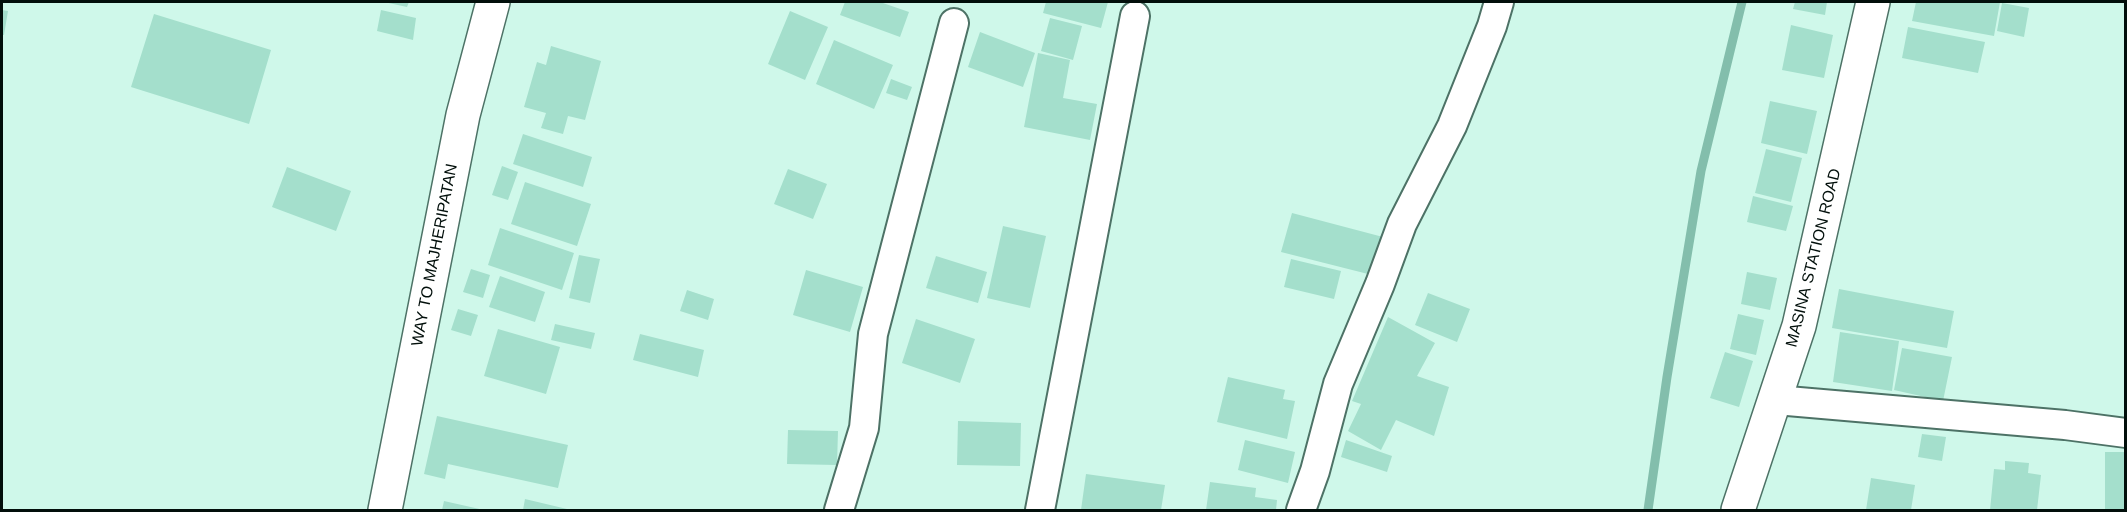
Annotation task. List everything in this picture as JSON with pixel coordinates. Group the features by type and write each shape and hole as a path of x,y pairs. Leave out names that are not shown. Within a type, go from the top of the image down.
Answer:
{"street":[{"name":"WAY TO MAJHERIPATAN","path":"385,510 463,115 493,2"},
{"path":"1301,510 1315,471 1338,384 1380,284 1402,224 1456,117 1492,26 1499,2"},
{"name":"MASINA STATION ROAD","path":"1738,510 1799,326 1873,2"},
{"path":"1040,510 1136,16"},
{"path":"840,510 864,428 873,334 954,23"},
{"path":"1776,400 2065,425 2126,433"}],"building":[{"path":"384,2 409,2 407,7"},
{"path":"845,2 880,2 909,12 900,37 840,15"},
{"path":"1046,2 1108,2 1101,28 1043,13"},
{"path":"1795,2 1827,2 1825,15 1793,9"},
{"path":"1916,2 2000,2 1994,36 1912,21"},
{"path":"2002,3 2029,8 2024,37 1997,31"},
{"path":"2,10 8,11 4,35 2,35"},
{"path":"381,10 416,18 413,40 377,31"},
{"path":"790,11 828,27 805,80 768,64"},
{"path":"154,14 271,50 249,124 131,87"},
{"path":"1050,18 1082,26 1073,60 1041,51"},
{"path":"1791,25 1833,35 1824,78 1782,70"},
{"path":"1908,27 1985,42 1978,73 1902,58"},
{"path":"980,32 1035,53 1023,87 968,67"},
{"path":"834,40 893,65 874,109 816,84"},
{"path":"551,46 601,61 585,120 568,116 563,134 541,128 546,113 524,107 537,62 546,65"},
{"path":"1038,53 1070,60 1063,98 1097,104 1090,140 1024,127"},
{"path":"891,79 912,87 907,100 886,93"},
{"path":"1770,101 1817,111 1807,154 1761,143"},
{"path":"523,134 592,157 583,187 513,164"},
{"path":"1766,149 1802,158 1791,202 1755,193"},
{"path":"502,166 518,172 508,200 492,195"},
{"path":"287,167 351,191 336,231 272,207"},
{"path":"788,169 827,184 813,219 774,204"},
{"path":"525,182 591,204 577,246 511,224"},
{"path":"1753,196 1793,206 1786,231 1747,222"},
{"path":"1292,213 1383,237 1372,275 1281,252"},
{"path":"1003,226 1046,236 1030,308 987,298"},
{"path":"500,228 574,253 562,290 488,265"},
{"path":"579,255 600,259 590,303 569,298"},
{"path":"936,256 987,272 978,303 926,288"},
{"path":"1291,259 1341,271 1334,299 1284,287"},
{"path":"471,269 490,275 483,298 463,292"},
{"path":"806,270 863,287 850,332 793,315"},
{"path":"1747,272 1777,278 1770,310 1741,304"},
{"path":"500,276 545,292 535,322 489,307"},
{"path":"1839,289 1954,311 1947,348 1832,328"},
{"path":"687,290 714,299 708,320 680,311"},
{"path":"1428,293 1470,309 1457,342 1415,325"},
{"path":"458,309 478,315 471,336 451,330"},
{"path":"1738,314 1764,320 1756,355 1730,349"},
{"path":"1388,317 1435,343 1417,376 1449,387 1434,436 1396,420 1381,450 1348,431 1361,404 1352,401"},
{"path":"916,319 975,339 960,383 902,363"},
{"path":"555,324 595,333 591,349 551,340"},
{"path":"498,329 560,347 546,394 484,376"},
{"path":"1840,332 1899,341 1892,391 1833,382"},
{"path":"640,334 704,350 698,377 633,360"},
{"path":"1902,348 1952,357 1943,401 1894,390"},
{"path":"1725,352 1753,361 1739,407 1710,398"},
{"path":"1228,377 1285,390 1283,399 1295,401 1287,439 1217,422"},
{"path":"437,416 568,445 558,488 448,464 445,479 424,474"},
{"path":"958,421 1021,423 1020,466 957,465"},
{"path":"788,430 838,431 837,465 787,464"},
{"path":"1922,434 1946,437 1942,461 1918,457"},
{"path":"1245,440 1295,452 1288,483 1238,470"},
{"path":"1346,440 1392,456 1387,472 1341,457"},
{"path":"2105,452 2126,452 2126,510 2105,510"},
{"path":"2005,461 2029,463 2028,473 2041,475 2037,510 1990,510 1994,469 2005,470"},
{"path":"1086,474 1165,485 1161,510 1081,510"},
{"path":"1871,478 1915,485 1911,510 1866,510"},
{"path":"1210,482 1256,488 1255,497 1277,500 1276,510 1206,510"},
{"path":"525,499 567,509 523,510"},
{"path":"444,501 484,510 442,510"}],"waterway":[{"path":"1648,510 1701,171 1742,2"}]}
